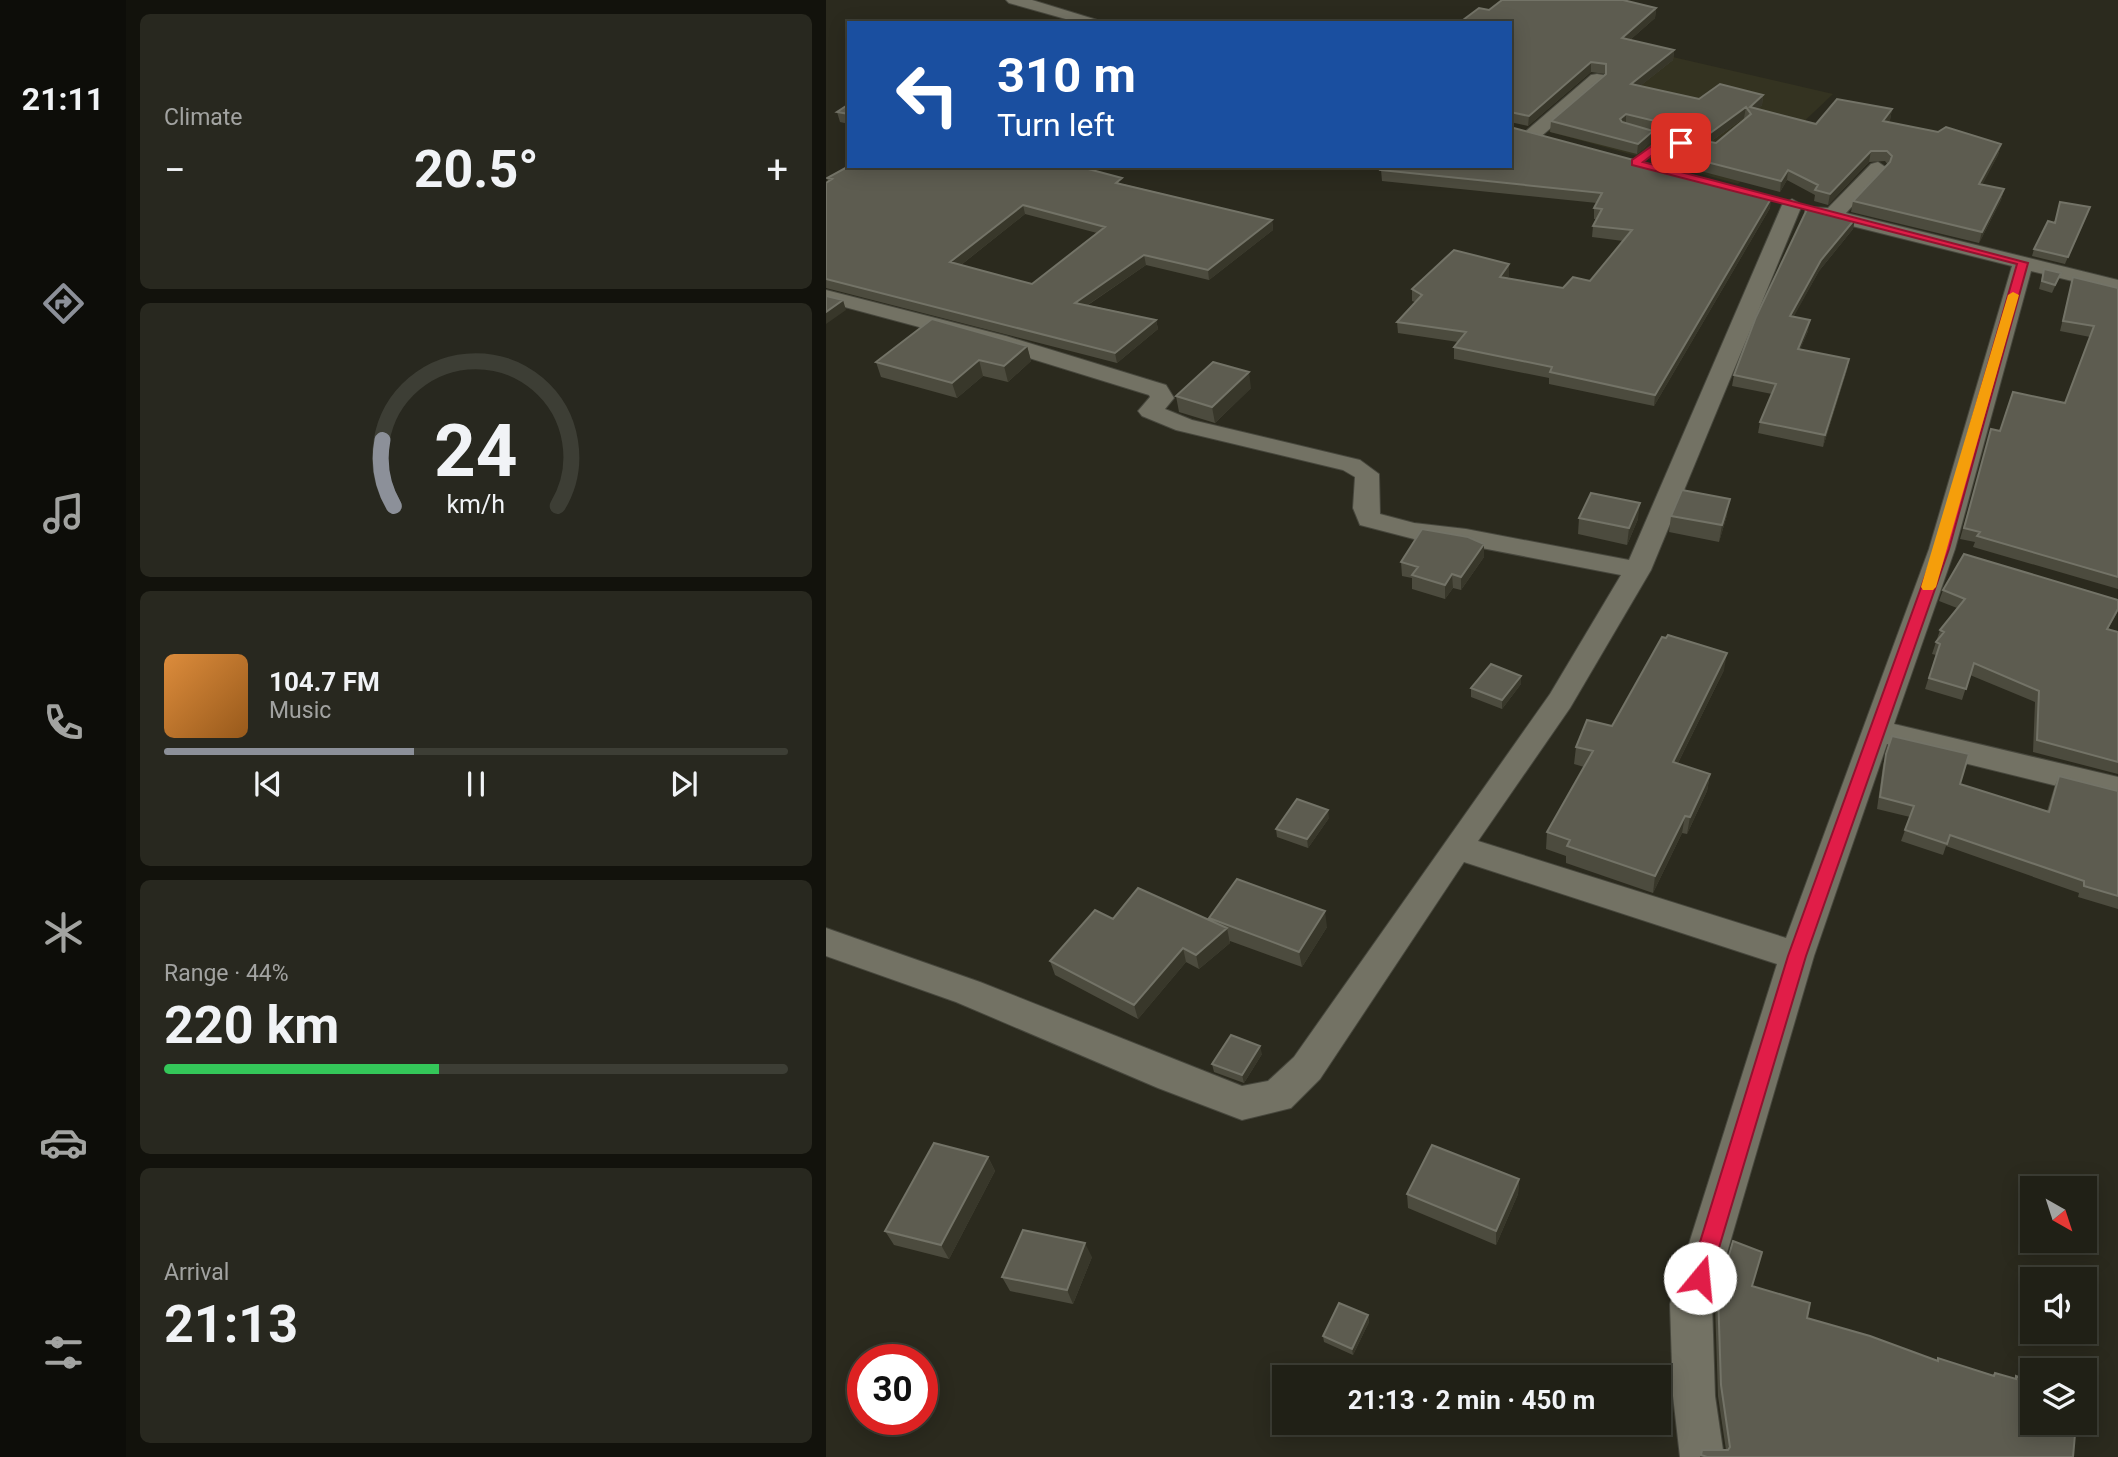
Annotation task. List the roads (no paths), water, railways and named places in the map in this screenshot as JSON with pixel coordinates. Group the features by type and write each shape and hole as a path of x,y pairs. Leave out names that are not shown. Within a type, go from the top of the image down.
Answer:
{"street":[{"path":"1014,0 1089,21"},
{"path":"1532,135 1598,79"},
{"path":"1512,130 1556,142"},
{"path":"1629,161 1662,170"},
{"path":"1833,215 1878,168"},
{"path":"826,942 968,992 1171,1077 1242,1102 1278,1096 1307,1068 1560,701 1638,570 1785,203 2118,286"},
{"path":"1702,1457 1694,1396 1691,1304 1797,956 1877,731 1955,552 2023,263"},
{"path":"826,296 998,341 1158,390 1162,398 1150,411 1184,425 1351,465 1367,474 1368,488 1364,509 1368,519 1414,531 1466,537 1638,570"},
{"path":"1877,731 2118,789"},
{"path":"1457,847 1797,956"}],"lane":[{"path":"1627,130 1696,147"},
{"path":"1629,161 1666,139"}]}
